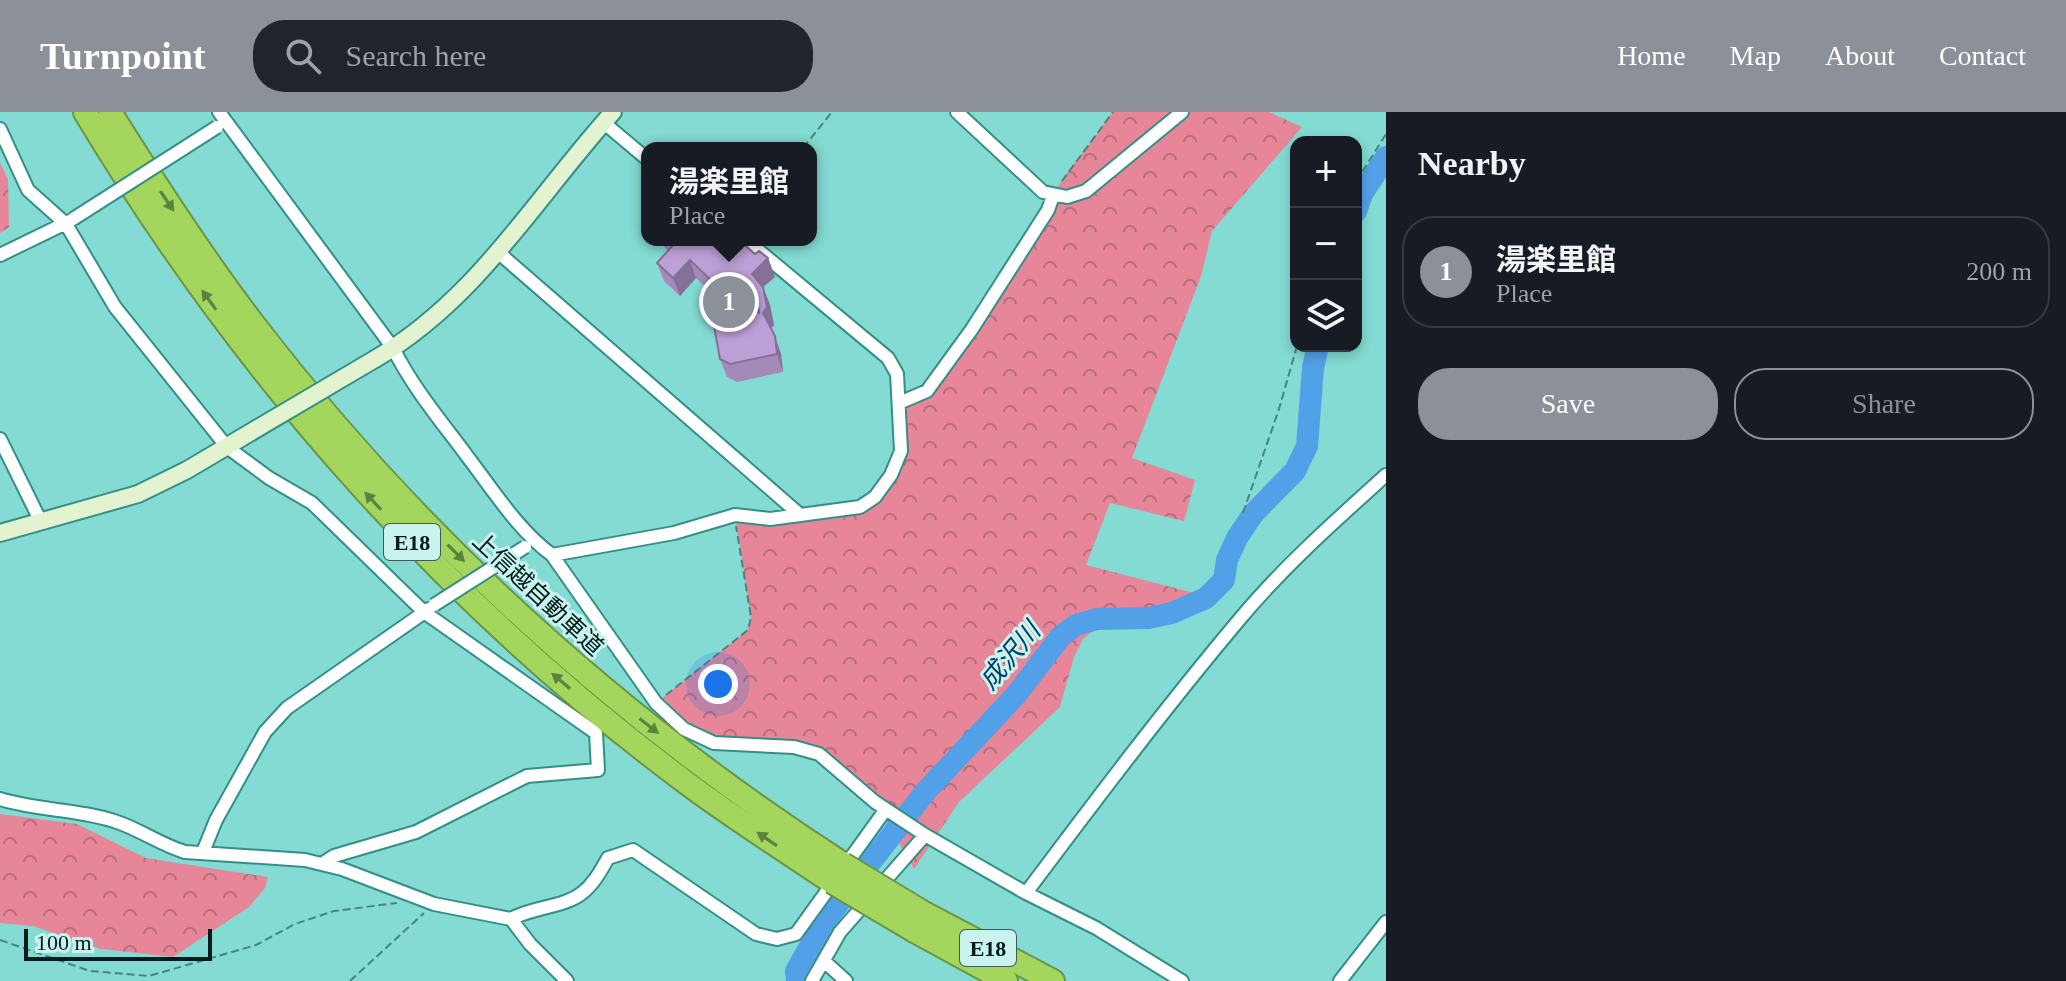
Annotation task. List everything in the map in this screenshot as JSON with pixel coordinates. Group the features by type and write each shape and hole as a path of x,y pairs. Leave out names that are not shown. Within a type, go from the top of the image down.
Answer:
{"highway":[{"name":"上信越自動車道","path":"85,112 132,189 235,336 296,414 412,542 552,674 691,786 918,922 1006,981"},
{"name":"上信越自動車道","path":"110,112 197,247 252,322 304,388 430,528 567,658 637,717 773,819 837,873"},
{"name":"上信越自動車道","path":"918,922 1053,981"}],"street":[{"path":"957,112 1043,192 1067,197 1086,191 1182,112"},
{"path":"0,533 138,494 234,443 393,348 450,303 499,253 608,117 641,153"},
{"path":"0,255 70,221 220,120 393,348 406,374 530,544 552,555 656,703 684,729 714,743 794,747 819,754 845,780 925,835 1026,893 1096,928 1182,981"},
{"path":"0,129 28,190 70,221 115,307 234,443 269,478 312,503 429,608 596,733 598,770 527,776 416,832 334,856 322,864"},
{"path":"899,403 927,391 972,329 1048,210 1053,196"},
{"path":"552,555 674,533 735,515 770,519 860,507 875,497 891,475 901,451 897,374 888,358 753,246"},
{"path":"499,253 798,513"},
{"path":"0,439 41,522"},
{"path":"1026,893 1240,618 1324,530 1386,475"},
{"path":"203,852 216,820 265,732 287,708 429,608 530,544"},
{"path":"0,799 114,821 185,852 305,860 419,896 434,904 511,919 530,944 567,981"},
{"path":"511,919 521,913 580,896 608,858 633,850 756,934 777,939 796,934 886,809"},
{"path":"812,981 840,932 925,835"},
{"path":"1340,981 1386,922"},
{"path":"824,961 846,981"}],"path":[{"path":"808,142 832,112"},
{"path":"1053,196 1113,112"},
{"path":"1362,172 1386,134"},
{"path":"1243,513 1295,352"},
{"path":"656,703 748,630 751,617 735,515"},
{"path":"0,940 90,971 149,976 256,945 295,924 334,911 408,902 419,896"},
{"path":"350,981 434,904"}],"green space":[{"path":"1113,112 1269,112 1302,127 1294,136 1290,136 1290,141 1212,231 1201,276 1132,458 1195,480 1184,521 1110,503 1086,565 1202,595 1175,608 1103,623 1083,639 1074,657 1060,707 959,802 914,869 875,802 819,754 713,737 656,703 748,630 751,617 735,515 841,511 875,497 901,451 899,403 927,390 1063,179"},
{"path":"0,163 8,179 9,227 0,233"},
{"path":"0,814 77,824 146,858 268,877 265,888 249,907 173,957 101,949 33,926 0,923"}],"building":[{"path":"672,246 746,246 755,254 759,251 768,258 752,274 763,287 767,307 763,313 775,336 777,354 730,364 720,359 714,326 720,306 737,303 741,312 751,309 759,313 755,307 756,292 744,281 738,287 732,282 722,291 690,260 673,278 657,263"}],"waterway":[{"name":"成沢川","path":"1357,208 1362,194 1386,157"},
{"name":"成沢川","path":"797,981 796,971 824,922 926,791 1016,695 1061,636 1076,625 1097,619 1148,618 1172,613 1206,598 1224,580 1227,560 1237,538 1253,514 1295,471 1307,446 1317,352"}],"place":[{"name":"湯楽里館","path":"729,302"}]}
